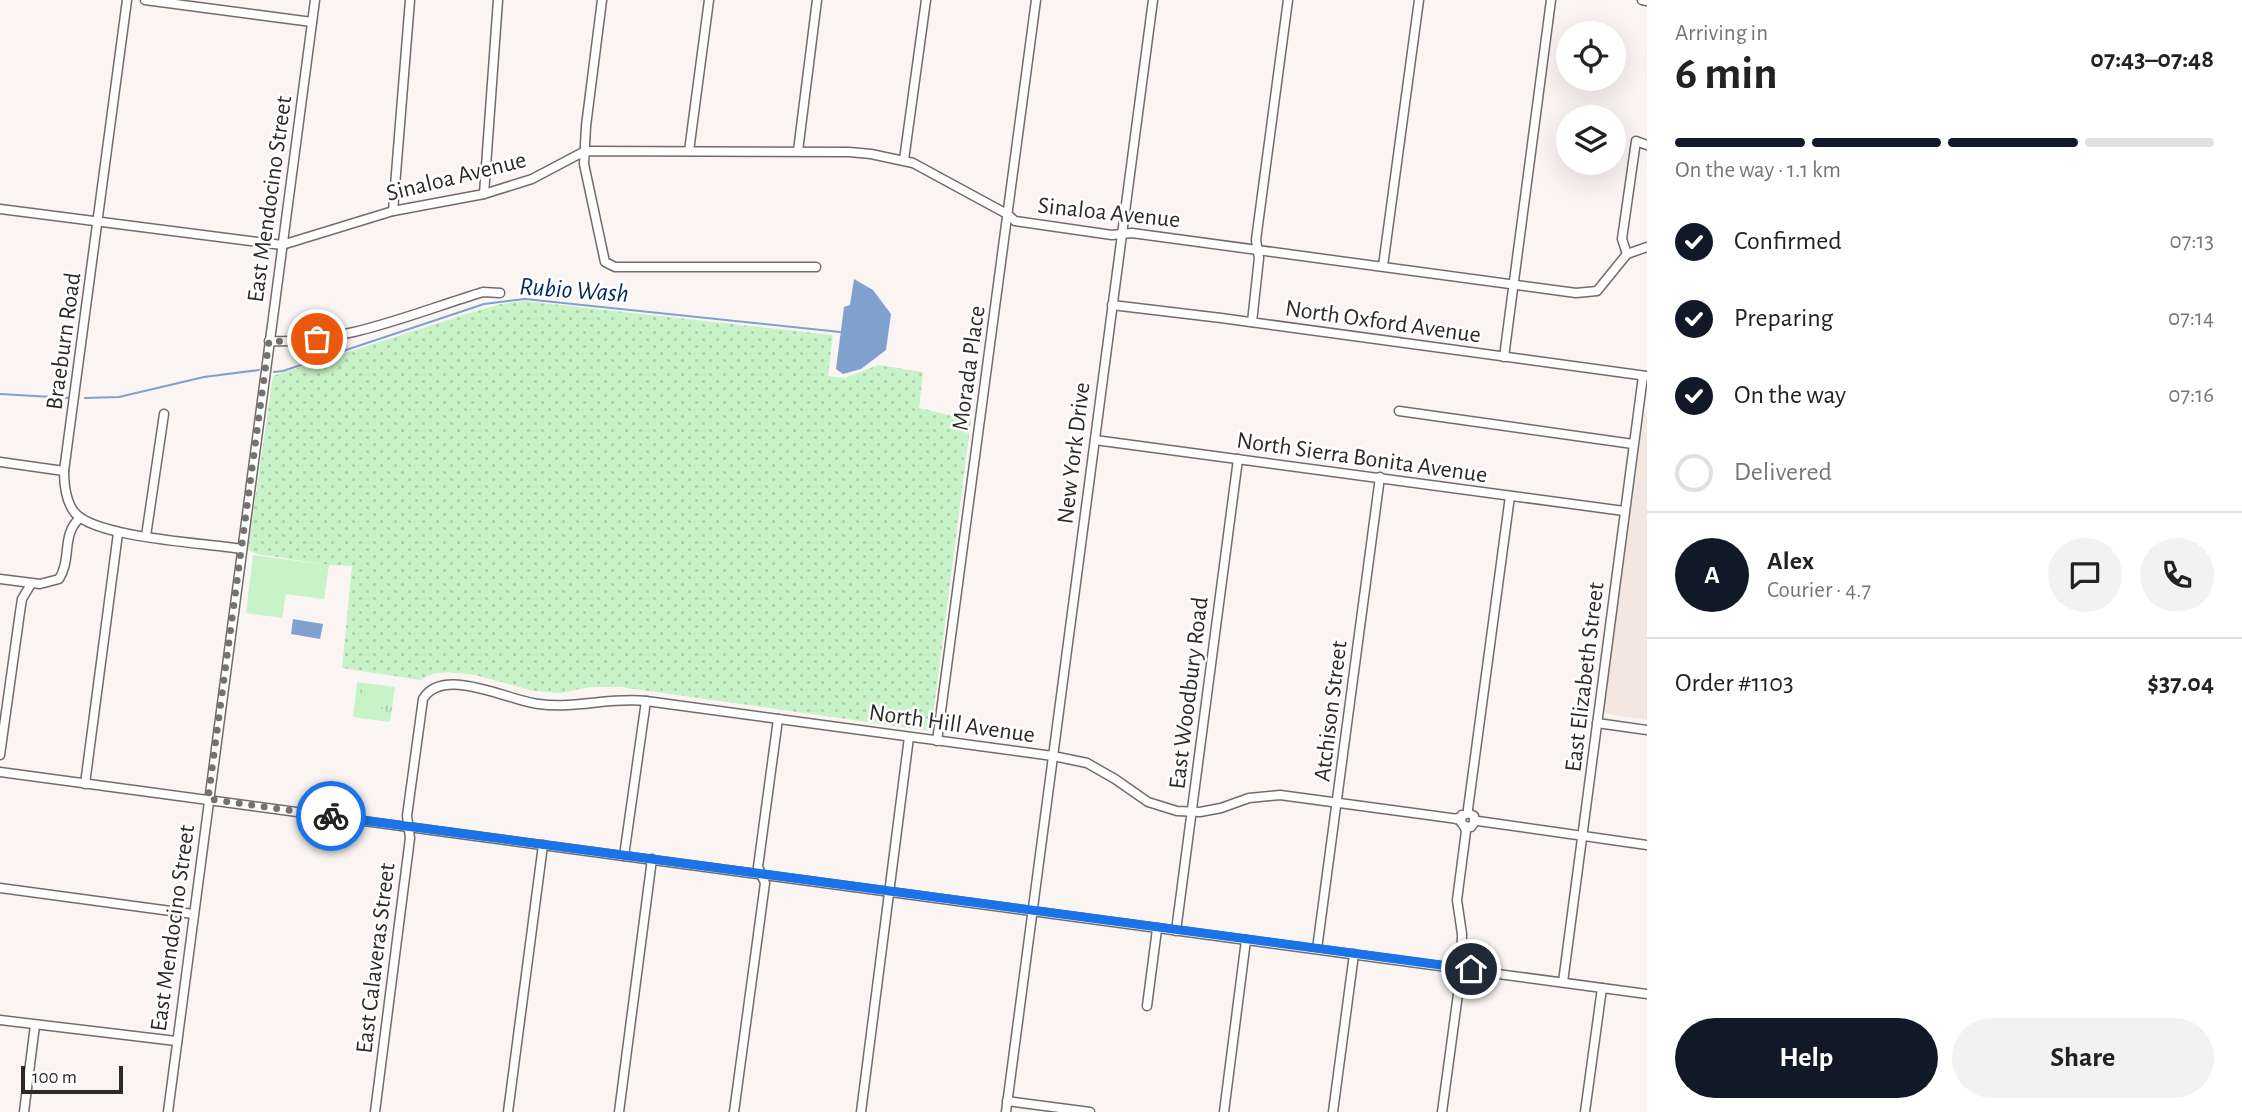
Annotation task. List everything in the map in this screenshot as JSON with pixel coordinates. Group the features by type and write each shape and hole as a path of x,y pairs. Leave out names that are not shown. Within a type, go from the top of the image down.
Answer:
{"street":[{"name":"Braeburn Road","path":"80,518 69,503 64,471 127,0"},
{"path":"145,0 312,22"},
{"name":"East Mendocino Street","path":"168,1112 192,914 315,0"},
{"path":"393,211 410,0"},
{"path":"484,194 498,0"},
{"path":"602,0 586,126 584,164 606,262 609,265 816,267"},
{"path":"689,151 709,0"},
{"path":"797,151 817,0"},
{"path":"904,160 926,0"},
{"name":"Morada Place","path":"937,741 1036,0"},
{"name":"New York Drive","path":"1006,1112 1153,0"},
{"path":"1252,322 1259,258 1256,240 1288,0"},
{"path":"1383,266 1419,0"},
{"path":"1504,357 1550,0"},
{"path":"1642,0 1647,1"},
{"path":"1628,254 1622,239 1636,141 1647,145"},
{"name":"Sinaloa Avenue","path":"282,245 393,211 484,194 532,180 584,151 797,151 860,153 904,160 1007,214 1015,221 1112,235 1122,233 1258,249 1576,293 1597,291 1628,254 1647,247"},
{"path":"0,209 282,245"},
{"path":"269,341 298,342 355,331 483,292 500,293"},
{"name":"North Oxford Avenue","path":"1112,306 1252,322 1645,376"},
{"name":"East Elizabeth Street","path":"1563,982 1633,444 1645,376"},
{"path":"1399,411 1633,444"},
{"path":"146,536 164,414"},
{"name":"North Sierra Bonita Avenue","path":"1094,440 1624,511"},
{"name":"East Woodbury Road","path":"1176,931 1238,459"},
{"path":"0,462 64,471"},
{"name":"Atchison Street","path":"1317,949 1380,477"},
{"path":"1442,1112 1461,968 1462,934 1457,900 1510,496"},
{"path":"0,579 31,584 52,583 59,579 65,565 69,532 73,523 80,518 92,526 118,533 242,549"},
{"path":"85,784 118,533"},
{"path":"0,755 22,599 31,584"},
{"name":"North Hill Avenue","path":"432,688 450,684 466,686 522,701 550,705 579,705 612,699 646,701 1053,756 1098,768 1133,793 1163,808 1192,812 1263,796 1280,796 1647,845"},
{"name":"East Calaveras Street","path":"375,1112 411,834 408,816 423,699 432,688"},
{"path":"624,856 646,701"},
{"path":"734,1112 765,883 758,867 778,719"},
{"path":"1597,723 1647,730"},
{"path":"861,1112 909,737"},
{"path":"0,772 1647,994"},
{"path":"508,1112 543,845"},
{"path":"619,1112 652,859"},
{"path":"0,888 192,914"},
{"path":"1147,1006 1157,929"},
{"path":"1224,1112 1247,940"},
{"path":"1333,1112 1354,954"},
{"path":"1585,1112 1602,988"},
{"path":"0,1020 176,1041"},
{"path":"24,1112 35,1024"},
{"path":"1007,1101 1090,1112"}],"shaded area":[{"path":"1644,413 1647,413 1647,720 1603,713"}],"green space":[{"path":"524,301 833,335 828,376 845,378 878,365 923,372 919,408 971,420 931,731 620,687 590,687 561,693 534,691 475,675 448,672 432,674 420,680 342,668 352,566 257,554 248,550 273,376 470,313"},
{"path":"253,555 329,565 324,599 286,594 282,618 246,613"},
{"path":"357,682 395,687 390,722 353,717"},
{"path":"363,687 387,690 386,702 361,699"},
{"path":"360,706 385,709 383,720 359,717"}],"water":[{"path":"854,279 873,290 891,314 886,350 861,369 843,374 836,369 844,307 850,305"},
{"path":"293,619 323,624 320,639 291,634"}],"waterway":[{"name":"Rubio Wash","path":"274,372 484,304 525,299 840,332"},
{"name":"Rubio Wash","path":"85,398 119,397 204,377 259,370"},
{"name":"Rubio Wash","path":"0,394 70,398"}],"way so far":[{"path":"317,339 298,342 269,341 208,799 331,816"}],"route":[{"path":"331,816 1157,929 1471,969"}]}
